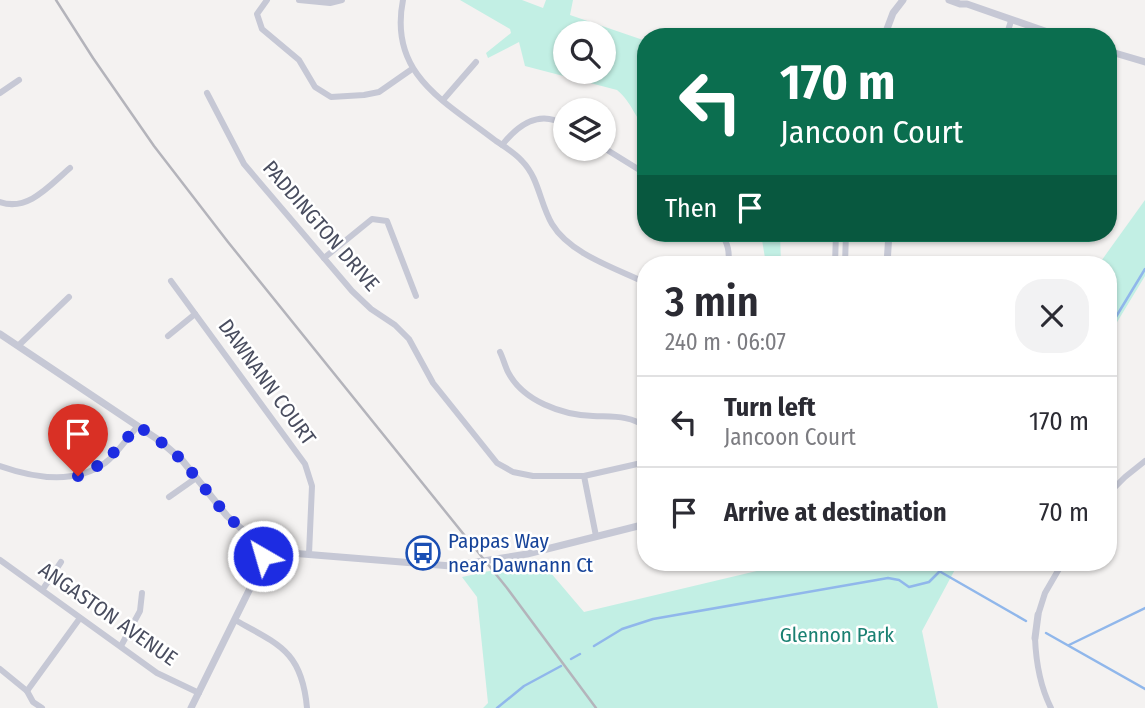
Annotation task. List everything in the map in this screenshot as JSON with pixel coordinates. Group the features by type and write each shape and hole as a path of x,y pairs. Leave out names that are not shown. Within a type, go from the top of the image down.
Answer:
{"street":[{"path":"267,0 257,14 262,29 299,60 315,87 325,94 338,98 379,92 412,69"},
{"path":"299,0 330,3 342,0"},
{"path":"893,0 893,13"},
{"path":"887,28 893,13 903,0"},
{"path":"949,0 960,4 967,2 1033,28"},
{"path":"401,1 401,40 412,69 443,100 522,160 533,177 551,222 561,236 576,248 637,279"},
{"path":"1009,28 1011,21"},
{"path":"1117,54 1145,62"},
{"path":"443,100 476,62"},
{"path":"0,93 19,80"},
{"name":"PADDINGTON DRIVE","path":"207,93 244,164 352,291 409,339 433,383 497,463 513,472 533,476 584,476 637,464"},
{"path":"502,145 514,130 535,119 553,121"},
{"path":"616,155 637,168"},
{"path":"0,202 14,206 29,201 70,168"},
{"path":"324,258 372,219 387,221 416,296"},
{"name":"DAWNANN COURT","path":"171,281 305,464 312,486 309,554"},
{"path":"18,346 69,297"},
{"path":"168,336 195,314"},
{"path":"0,334 138,426 174,454 227,516 262,547"},
{"path":"500,352 508,373 516,384 544,404 578,415 631,419 637,422"},
{"path":"0,466 47,478 78,476 105,462 138,426"},
{"path":"1117,484 1145,461"},
{"path":"584,476 596,536"},
{"path":"169,497 196,478"},
{"path":"278,552 451,566 527,554 637,526"},
{"path":"272,543 278,552 272,559 265,558 261,552 262,547 272,543"},
{"path":"191,708 265,558"},
{"name":"ANGASTON AVENUE","path":"0,560 157,673 199,693"},
{"path":"43,589 61,562"},
{"path":"1051,708 1038,671 1035,638 1045,593 1058,571"},
{"path":"121,646 140,611 142,593"},
{"path":"27,691 80,618"},
{"path":"235,620 281,646 297,664 307,708"},
{"path":"0,669 27,691 33,702 42,708"}],"green space":[{"path":"460,0 522,0 543,8 546,0 573,0 570,15 588,21 553,21 553,73 525,66 519,42 488,58 486,53 511,33 510,29"},
{"path":"616,31 637,38 637,117 617,90 594,84 616,84"},
{"path":"1145,200 1145,276 1117,322 1117,256 1105,256"},
{"path":"762,242 780,242 781,256 765,256"},
{"name":"Glennon Park","path":"545,559 550,572 584,612 756,571 954,571 922,631 938,708 483,708 488,703 477,597 462,577"}],"waterway":[{"path":"1117,315 1145,269"},
{"path":"939,571 1026,621"},
{"path":"594,646 622,629 653,619 888,578 899,580 909,587 929,582 940,571"},
{"path":"1069,645 1145,608"},
{"path":"1046,633 1145,689"},
{"path":"571,659 580,654"},
{"path":"497,708 524,686 561,666"}],"railway":[{"path":"56,0 154,146 507,588 596,708"}],"place":[{"name":"Pappas Way near Dawnann Ct","path":"423,553"}],"route":[{"path":"78,476 105,462 138,426 182,460 227,516 262,547 263,556"}]}
